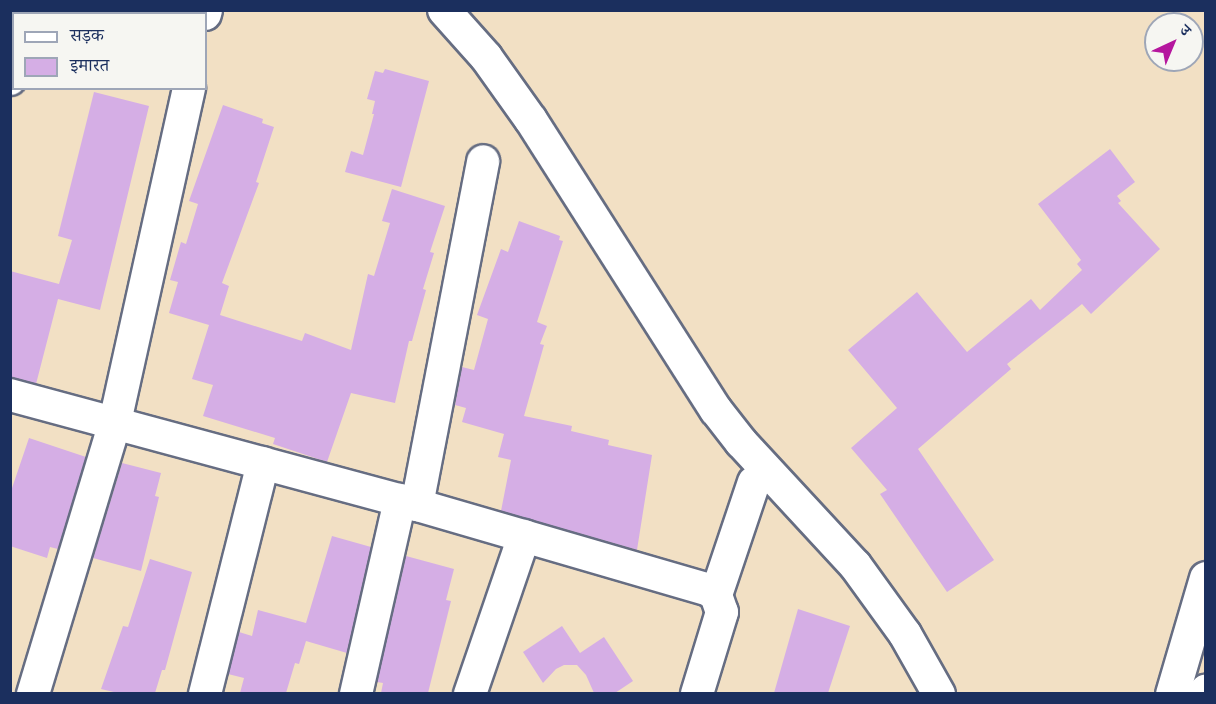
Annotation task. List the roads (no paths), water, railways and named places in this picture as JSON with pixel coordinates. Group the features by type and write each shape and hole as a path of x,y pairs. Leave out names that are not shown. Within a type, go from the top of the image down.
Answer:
{"main road":[{"path":"1172,693 1206,578"}],"street":[{"path":"444,10 486,57 531,120 716,410 741,442 855,565 905,634 939,693"},
{"path":"33,693 115,422 189,90"},
{"path":"356,693 409,502 483,161"},
{"path":"10,395 409,502 709,590 716,595 722,612 698,693"},
{"path":"206,693 263,463"},
{"path":"716,595 754,482"},
{"path":"470,693 524,536"}]}
